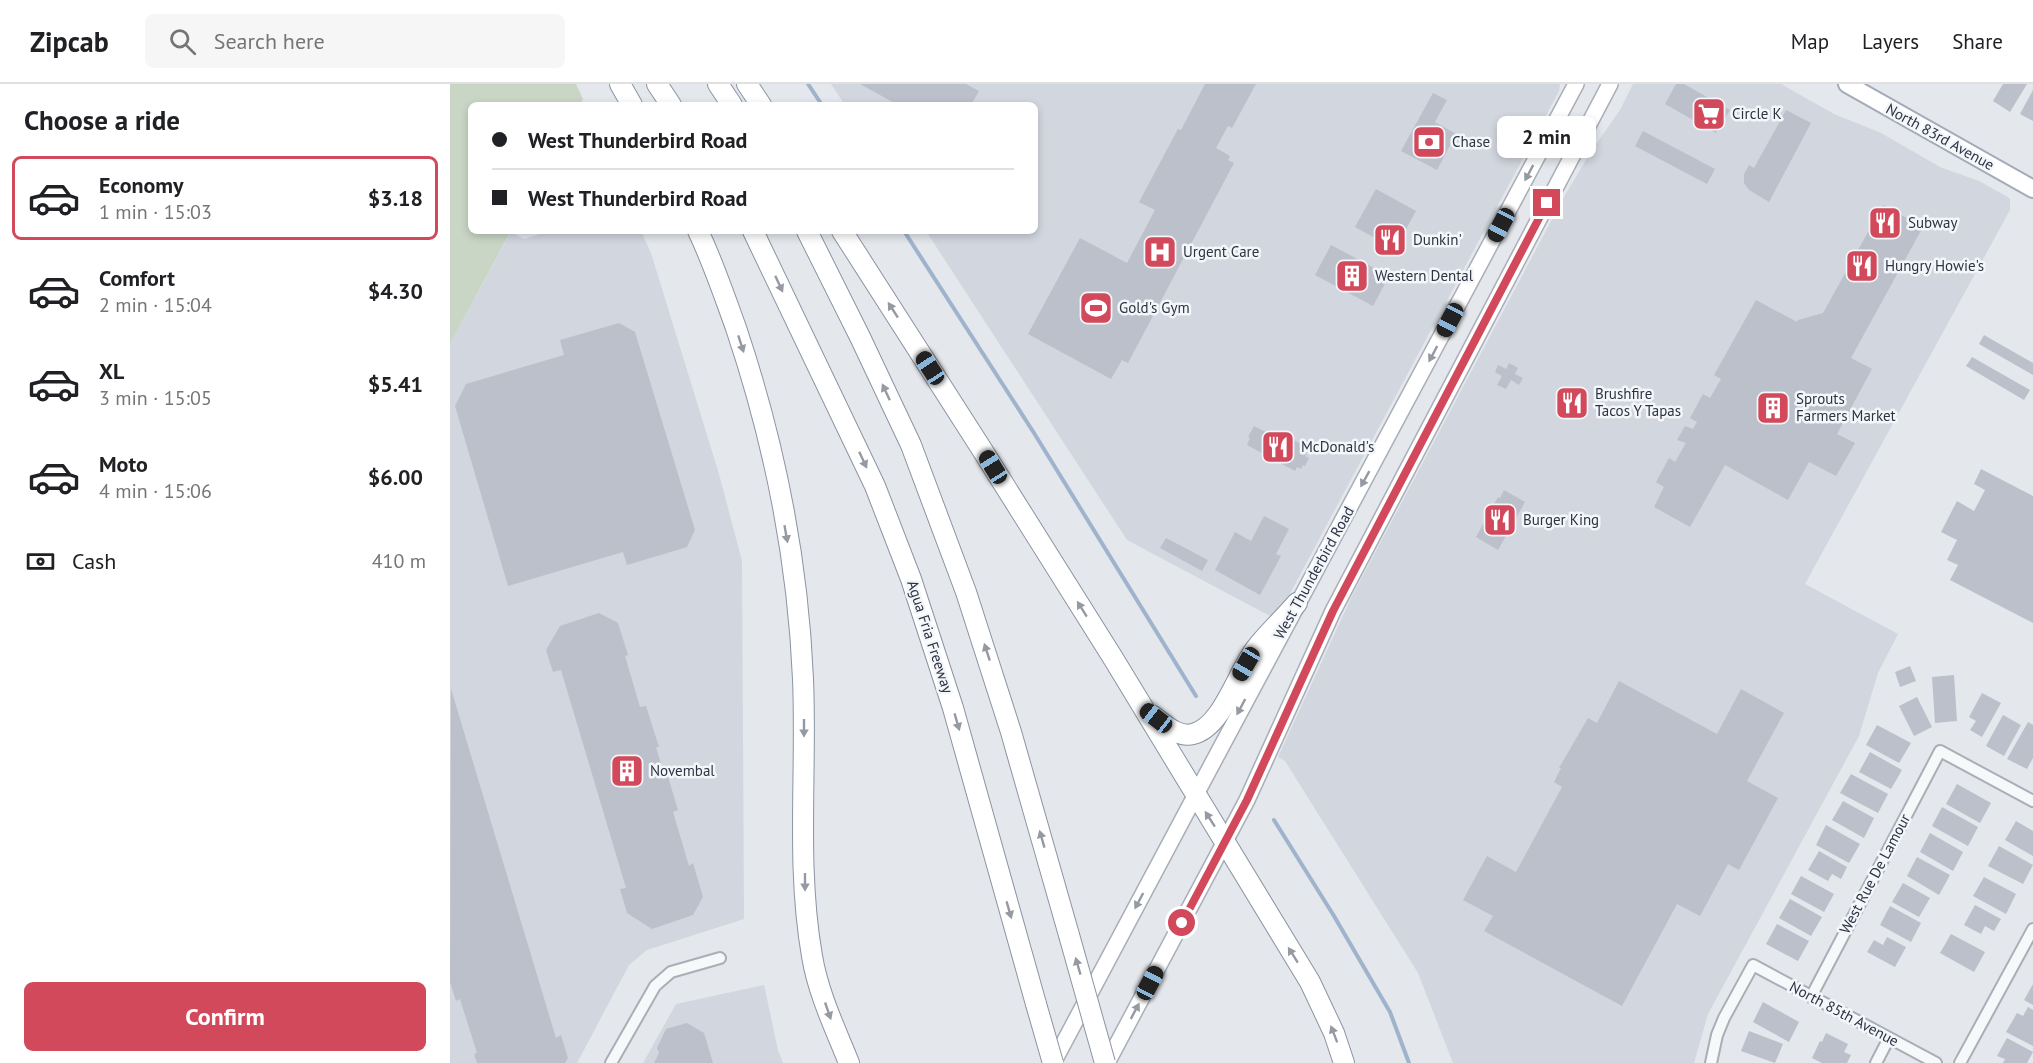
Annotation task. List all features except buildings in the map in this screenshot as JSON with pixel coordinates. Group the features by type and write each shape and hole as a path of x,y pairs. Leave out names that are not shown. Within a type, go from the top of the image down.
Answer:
{"highway":[{"path":"620,84 630,102"},
{"path":"657,84 669,102"},
{"path":"718,84 730,102"},
{"path":"747,84 759,102"},
{"path":"699,234 721,286 756,390 769,440 785,526 798,604 803,680 805,896 812,957 828,1011 849,1063"},
{"name":"Agua Fria Freeway","path":"754,234 875,486 911,579 953,708 1053,1063"},
{"path":"808,234 911,445 962,581 986,649 1011,732 1106,1063"},
{"path":"844,234 1144,709 1310,982 1334,1033 1344,1063"},
{"path":"1144,709 1167,727 1183,735 1192,735 1204,730 1216,717 1256,649 1297,603"}],"main road":[{"name":"West Thunderbird Road","path":"1053,1063 1576,84"},
{"path":"1106,1063 1226,843 1333,611 1610,84"},
{"name":"North 83rd Avenue","path":"1846,84 2033,189"}],"street":[{"name":"West Rue De Lamour","path":"1811,997 1940,752 2033,801"},
{"path":"1960,1063 2033,929"},
{"path":"610,1063 655,986 671,972 720,958"},
{"name":"North 85th Avenue","path":"1711,1063 1717,1035 1724,1018 1753,964 1935,1063"},
{"path":"1876,1063 1889,1038"}],"shaded area":[{"path":"831,84 1560,84 1559,91 1286,601 1270,616 1127,540 928,234 1038,234 1038,102 843,102"},
{"path":"1633,84 1781,84 1834,114 1881,133 1940,167 1979,181 2010,199 2010,210 1805,584 1898,634 1878,673 1859,736 1708,1014 1694,1063 1453,1063 1418,973 1285,761 1278,757 1352,596 1565,195 1620,110"},
{"path":"510,234 524,239 540,234 642,234 651,253 719,474 742,561 744,919 647,950 629,965 577,1063 450,1063 450,344"},
{"path":"764,985 783,1063 643,1063 676,1004"}],"green space":[{"path":"450,84 576,84 583,99 581,102 468,102 468,234 509,234 450,344"}],"waterway":[{"path":"808,84 820,102"},
{"path":"906,234 1034,433 1196,696"},
{"path":"1274,820 1390,1012 1409,1063"}],"place":[{"name":"Circle K","path":"1709,114"},
{"name":"Chase","path":"1429,142"},
{"name":"Subway","path":"1885,223"},
{"name":"Dunkin'","path":"1390,240"},
{"name":"Urgent Care","path":"1160,252"},
{"name":"Hungry Howie's","path":"1862,266"},
{"name":"Western Dental","path":"1352,276"},
{"name":"Gold's Gym","path":"1096,308"},
{"name":"Brushfire Tacos Y Tapas","path":"1572,403"},
{"name":"Sprouts Farmers Market","path":"1773,408"},
{"name":"McDonald's","path":"1278,447"},
{"name":"Burger King","path":"1500,520"},
{"name":"Novembal","path":"627,771"}],"route":[{"path":"1182,923 1247,800 1333,611 1547,203"}]}
